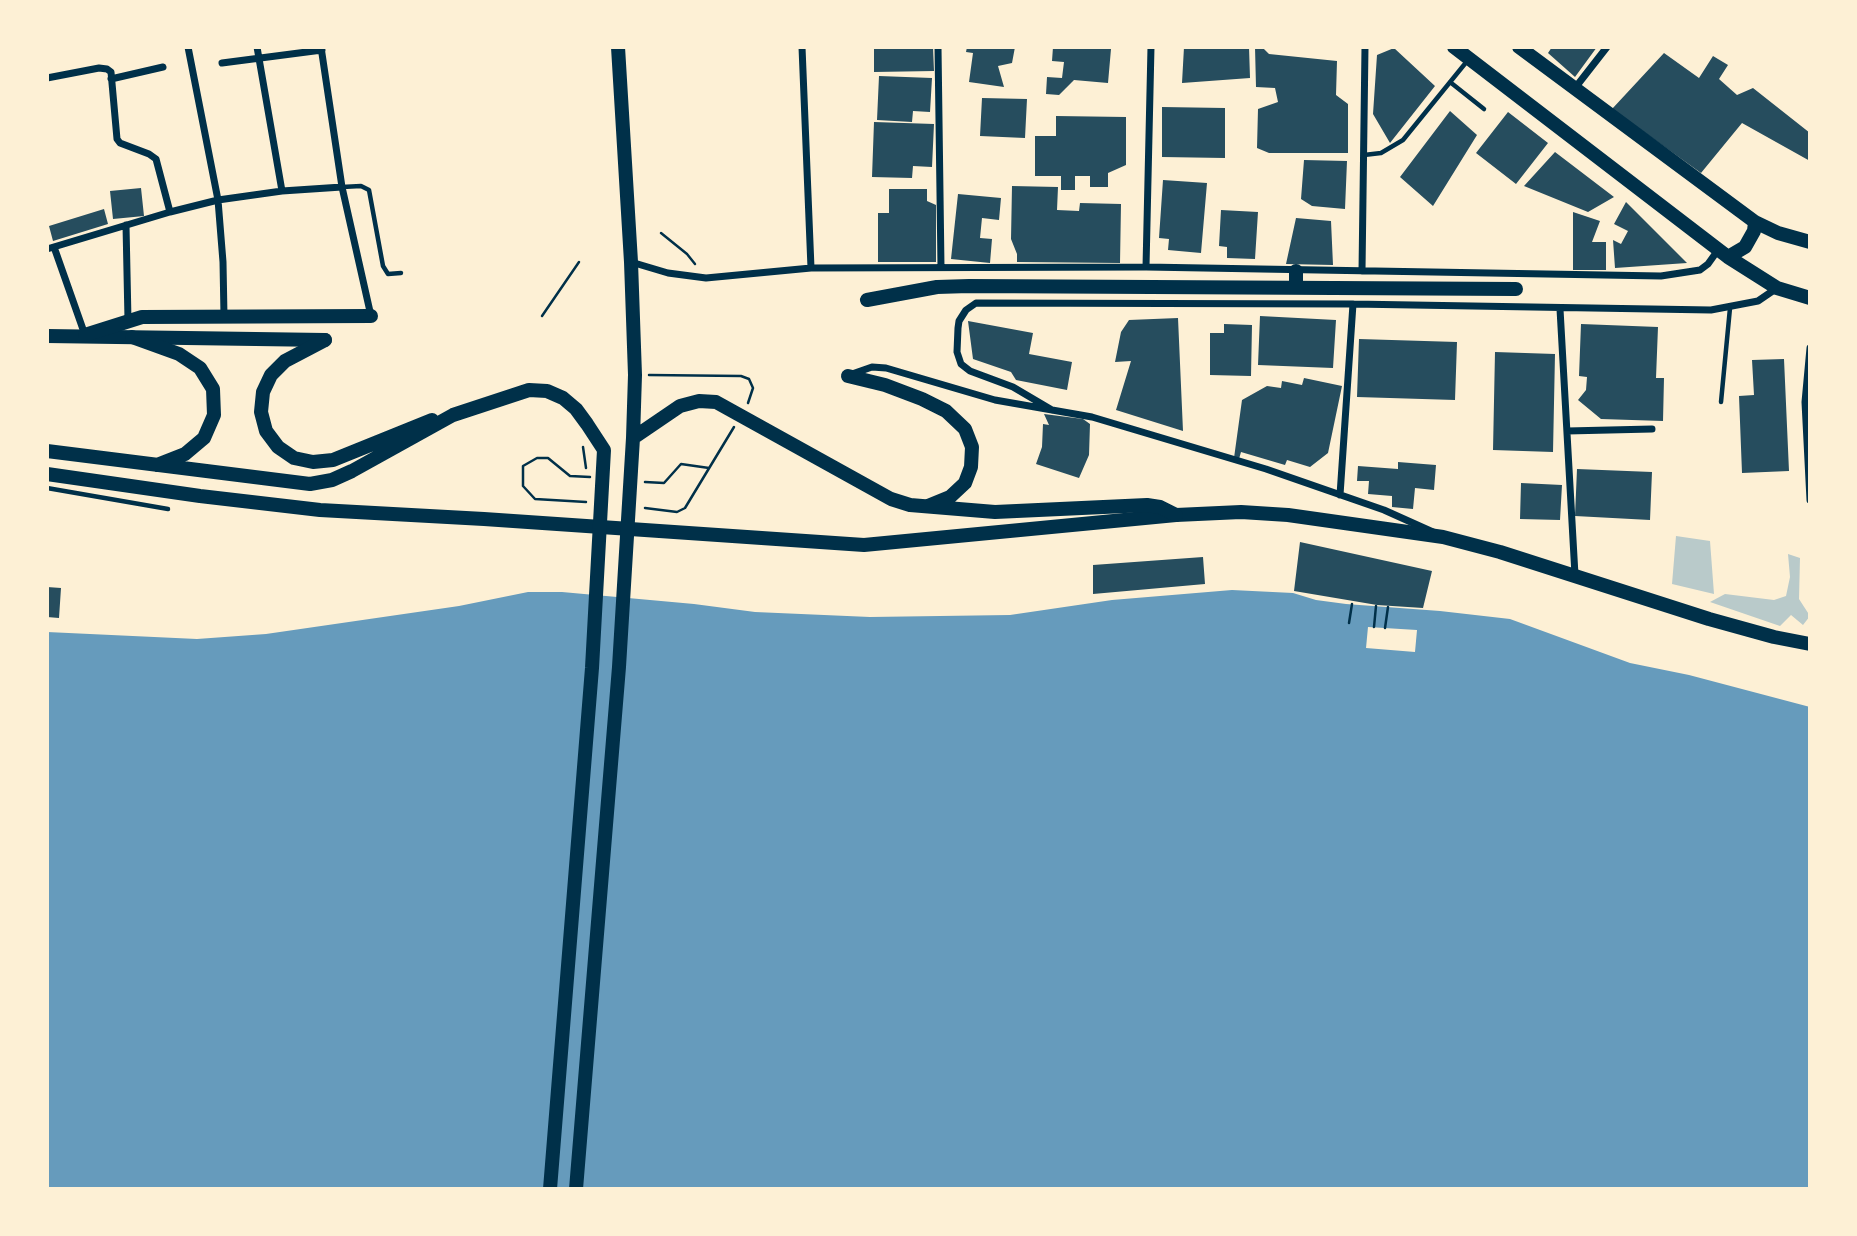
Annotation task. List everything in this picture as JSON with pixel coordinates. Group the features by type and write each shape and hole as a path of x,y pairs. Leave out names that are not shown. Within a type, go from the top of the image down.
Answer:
{"main road":[{"path":"576,1189 619,667 633,439 635,375 631,262 618,47"},
{"path":"1454,47 1723,253 1777,288 1810,298"},
{"path":"1519,47 1755,222 1778,233 1810,242"},
{"path":"1723,253 1745,247 1754,231 1755,222"},
{"path":"1296,271 1296,288"},
{"path":"867,300 937,287 969,286 1516,289"},
{"path":"85,335 142,317 371,316"},
{"path":"47,336 325,340 285,361 271,375 262,393 261,412 266,431 278,447 294,458 313,462 333,460 407,429 529,390 547,391 563,398 576,409 604,450 592,668 550,1189"},
{"path":"132,337 179,354 200,368 213,389 214,415 204,438 185,454 155,466"},
{"path":"848,376 885,385 922,399 946,411 965,429 972,447 971,467 965,483 950,496 926,507"},
{"path":"633,439 680,406 699,401 716,402 891,499 926,507 995,512 1147,505 1160,507 1176,515"},
{"path":"47,451 310,484 332,480 352,471 453,415"},
{"path":"47,474 320,510 864,545 1176,515 1241,512 1287,515 1443,537 1575,575 1709,619 1810,644"}],"street":[{"path":"188,47 218,200 224,317"},
{"path":"257,47 282,191"},
{"path":"802,47 811,268"},
{"path":"938,47 941,267"},
{"path":"1146,267 1151,47"},
{"path":"1362,271 1366,47"},
{"path":"1575,88 1607,47"},
{"path":"222,63 322,49 342,187 371,316"},
{"path":"111,79 163,67"},
{"path":"47,78 99,68 111,72 117,139 120,143 156,159 170,212"},
{"path":"85,335 51,248 218,200 282,191 342,187"},
{"path":"126,225 128,320"},
{"path":"631,262 668,273 706,278 811,268 941,267 1146,267 1661,276 1700,270 1723,253"},
{"path":"1052,410 1013,387 970,371 961,364 957,352 958,328 959,320 966,310 976,303 1353,304 1691,311 1730,308 1758,301 1777,288"},
{"path":"1340,495 1353,304"},
{"path":"1560,309 1575,575"},
{"path":"1810,348 1805,402 1810,500"},
{"path":"848,376 872,367 886,368 995,400 1092,417 1266,469 1384,510 1443,537"},
{"path":"1567,431 1653,429"}],"lane":[{"path":"1364,155 1381,153 1403,140 1469,58"},
{"path":"1450,82 1484,109"},
{"path":"342,187 361,186 369,190 383,266 388,274 401,273"},
{"path":"1721,402 1730,308"},
{"path":"47,488 168,509"}],"path":[{"path":"661,233 687,254"},
{"path":"542,316 579,262"},
{"path":"635,375 741,376 749,379 753,388 745,408"},
{"path":"643,508 682,511 738,420"},
{"path":"570,475 548,458 537,458 523,466 521,475 523,486 535,499 596,503"},
{"path":"652,483 666,482 681,464 709,468"},
{"path":"1349,624 1352,604"},
{"path":"1374,627 1376,606"},
{"path":"1385,628 1388,607"}],"shaded area":[{"path":"1676,536 1710,541 1714,594 1672,584"},
{"path":"1788,554 1800,558 1799,599 1810,616 1803,625 1791,615 1780,626 1710,602 1725,594 1774,600 1786,596 1790,577"}],"water":[{"path":"1232,590 1293,593 1316,600 1346,604 1510,619 1630,663 1689,675 1810,707 1810,1189 47,1189 47,632 197,639 266,634 459,606 528,592 562,592 755,612 870,617 1010,615 1112,600"}],"pier":[{"path":"1368,627 1417,630 1415,652 1366,648"}],"building":[{"path":"874,47 933,47 934,71 874,72"},
{"path":"967,47 1015,47 1012,63 998,66 1004,87 969,82 973,53 966,52"},
{"path":"1053,47 1111,49 1108,83 1074,80 1059,95 1046,94 1047,77 1062,78 1064,62 1052,61"},
{"path":"1184,47 1249,47 1250,78 1182,83"},
{"path":"1255,47 1262,47 1269,54 1337,61 1336,95 1348,104 1348,153 1269,153 1257,148 1258,109 1278,102 1275,88 1256,87"},
{"path":"1552,47 1597,47 1575,77 1548,53"},
{"path":"1394,48 1435,86 1390,143 1373,114 1377,55"},
{"path":"1664,53 1699,78 1713,56 1728,65 1719,79 1737,95 1753,88 1810,133 1810,161 1742,123 1701,173 1612,109"},
{"path":"879,76 932,78 930,112 913,111 912,122 877,120"},
{"path":"982,98 1027,99 1025,138 980,136"},
{"path":"1162,107 1225,108 1225,158 1162,157"},
{"path":"1450,111 1477,135 1433,206 1400,177"},
{"path":"1508,112 1548,143 1516,184 1476,153"},
{"path":"1056,116 1126,117 1126,165 1108,173 1108,187 1090,187 1090,176 1075,176 1075,190 1061,190 1061,176 1035,176 1035,136 1056,136"},
{"path":"874,122 934,124 932,167 913,166 912,178 872,177"},
{"path":"1555,152 1614,197 1588,212 1524,186"},
{"path":"1304,160 1347,161 1345,209 1312,206 1301,199"},
{"path":"1163,180 1207,183 1201,253 1168,250 1169,239 1159,238"},
{"path":"1012,186 1058,187 1057,210 1079,211 1080,203 1121,204 1120,263 1017,262 1011,239"},
{"path":"141,188 144,216 113,219 110,191"},
{"path":"889,189 927,189 927,201 936,205 936,262 878,262 878,213 889,213"},
{"path":"958,194 1001,198 999,220 982,218 980,238 992,239 990,263 951,259"},
{"path":"1626,202 1687,263 1615,268 1613,240 1621,244 1628,231 1614,224"},
{"path":"104,209 108,224 53,241 49,226"},
{"path":"1221,210 1258,212 1255,259 1227,258 1227,247 1219,246"},
{"path":"1573,212 1600,221 1592,242 1606,242 1606,270 1573,270"},
{"path":"1296,218 1331,221 1333,265 1286,264"},
{"path":"1260,316 1336,320 1333,368 1258,365"},
{"path":"1178,318 1183,431 1116,410 1131,361 1115,362 1121,332 1129,320"},
{"path":"968,321 1033,333 1029,354 1072,362 1067,390 1016,380 1011,372 973,359"},
{"path":"1224,324 1252,325 1251,376 1210,375 1210,333 1224,333"},
{"path":"1581,324 1658,327 1656,378 1664,378 1663,421 1601,419 1578,400 1586,390 1587,377 1579,376"},
{"path":"1359,339 1457,342 1455,400 1357,397"},
{"path":"1495,352 1555,354 1553,452 1493,450"},
{"path":"1784,359 1789,471 1742,473 1739,396 1754,395 1752,360"},
{"path":"1304,378 1342,386 1328,453 1310,467 1287,460 1285,465 1241,452 1239,459 1234,458 1242,400 1267,386 1281,388 1282,381 1302,385"},
{"path":"1044,414 1083,419 1090,424 1089,455 1079,478 1036,464 1042,447 1043,424 1049,425"},
{"path":"1398,462 1436,465 1434,490 1415,488 1413,509 1392,507 1392,496 1368,494 1369,481 1357,481 1358,466 1398,469"},
{"path":"1577,469 1652,472 1650,520 1575,516"},
{"path":"1521,483 1562,485 1560,520 1520,519"},
{"path":"1300,542 1432,571 1423,608 1377,605 1294,591"},
{"path":"1203,557 1205,584 1093,594 1093,565"},
{"path":"47,587 61,588 59,618 47,617"}]}
